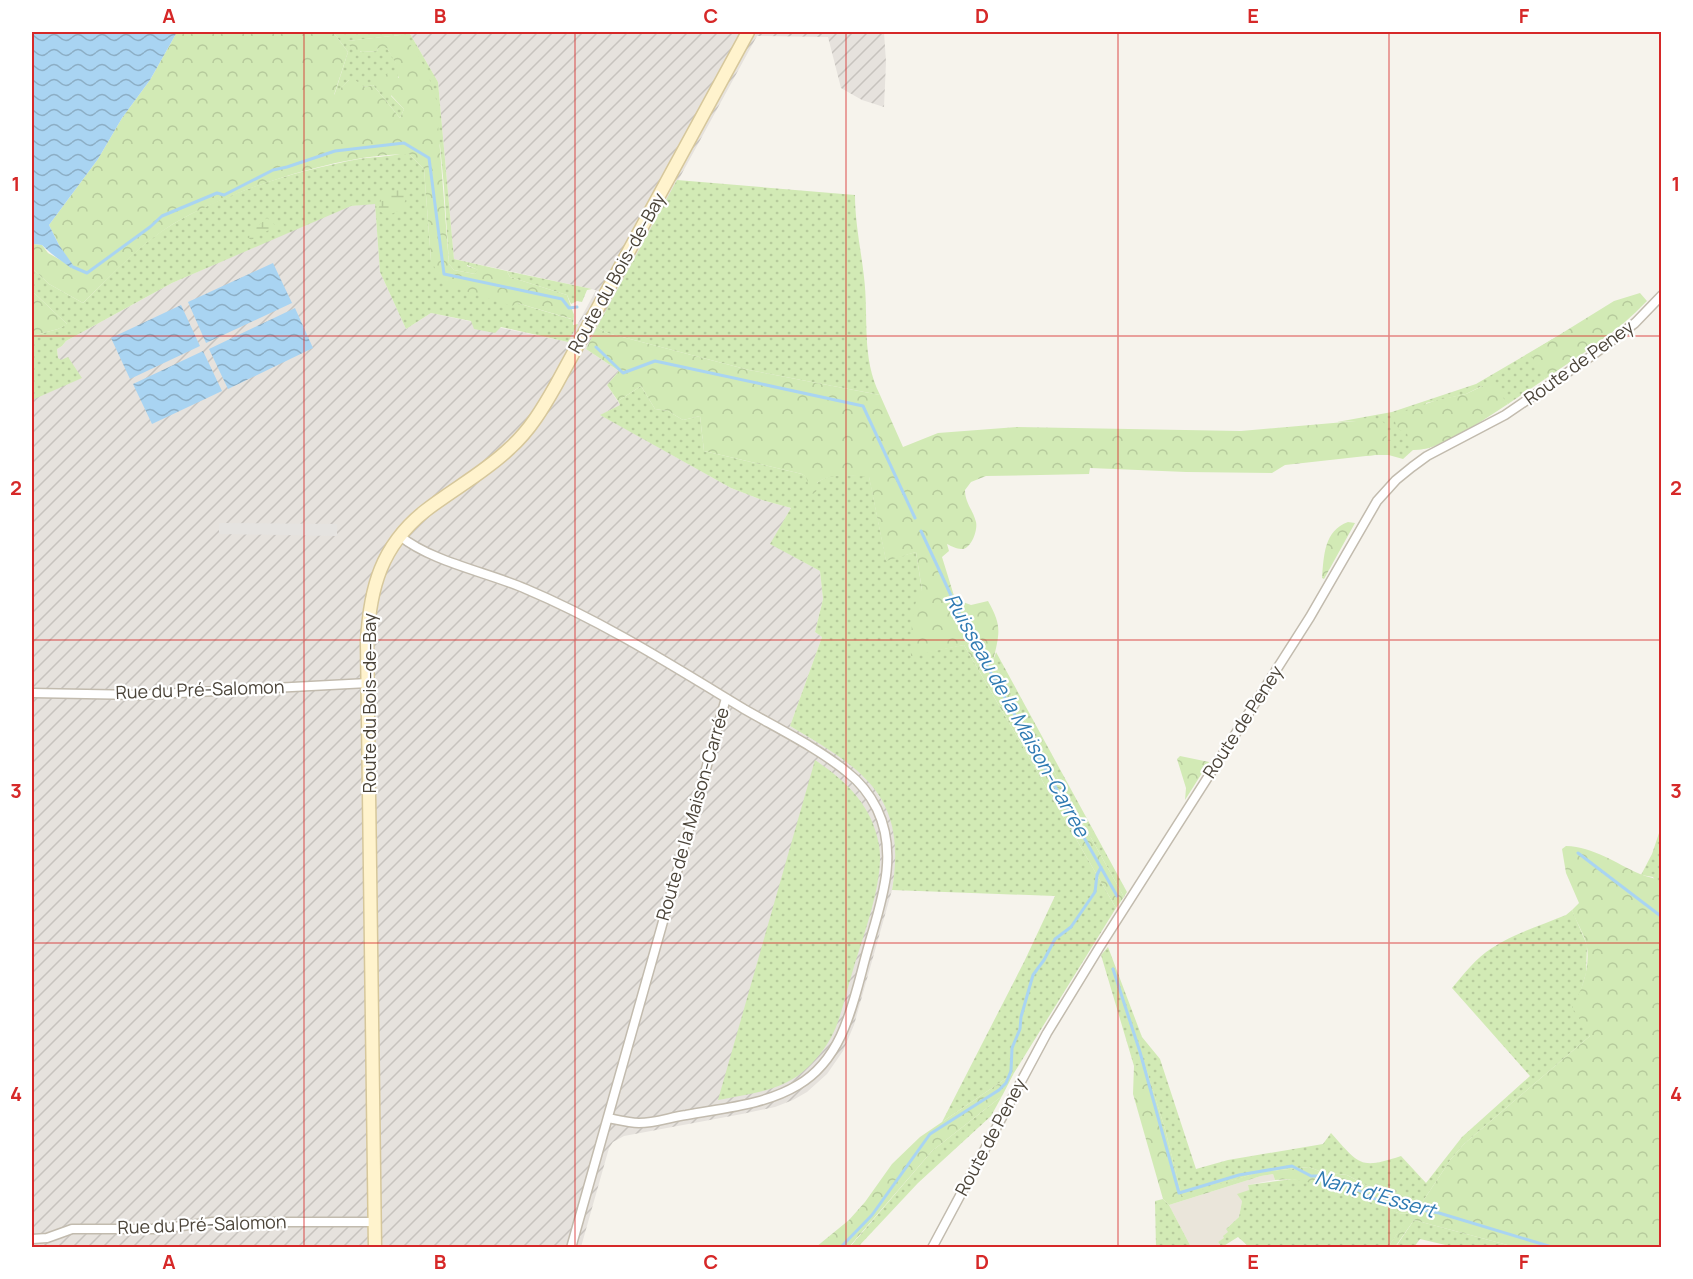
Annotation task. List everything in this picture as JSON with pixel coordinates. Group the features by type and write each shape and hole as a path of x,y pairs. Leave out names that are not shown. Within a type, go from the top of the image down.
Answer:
{"main road":[{"name":"Route du Bois-de-Bay","path":"375,1248 367,641 371,597 384,561 400,536 425,512 496,461 524,435 535,420 748,32"}],"street":[{"name":"Route de Peney","path":"932,1248 1047,1033 1299,635 1377,501 1396,480 1412,467 1521,405 1590,357 1635,323 1662,296"},
{"name":"Route de la Maison-Carrée","path":"400,536 423,551 505,580 553,601 609,630 726,698 571,1248"},
{"name":"Rue du Pré-Salomon","path":"32,693 140,694 368,682"},
{"path":"608,1118 643,1123 746,1104 783,1094 811,1076 825,1062 843,1031 881,901 887,873 888,850 878,811 867,793 853,777 834,763 726,698"},
{"name":"Rue du Pré-Salomon","path":"32,1239 47,1238 78,1229 158,1230 219,1221 375,1222"}],"shaded area":[{"path":"409,32 884,32 886,62 884,107 862,100 841,88 828,37 757,36 586,349 619,371 607,385 620,405 601,415 731,488 791,508 771,544 820,571 823,599 815,632 822,637 790,726 832,751 871,783 888,810 896,840 897,856 892,890 854,1025 843,1051 827,1074 807,1092 793,1100 775,1107 624,1136 613,1142 609,1148 581,1247 32,1247 32,382 58,358 57,349 66,341 172,283 334,212 351,206 375,203 380,272 406,329 431,313 568,342 596,290 454,259 438,82"},
{"path":"219,523 337,524 337,536 219,534"},
{"path":"1273,1174 1275,1180 1248,1185 1249,1190 1242,1201 1239,1217 1227,1228 1229,1232 1225,1238 1218,1242 1222,1247 1191,1247 1169,1205"}],"green space":[{"path":"177,32 333,32 348,52 334,95 349,80 354,79 364,87 373,85 400,118 404,109 377,80 388,74 399,78 395,69 396,64 387,48 362,52 351,48 347,41 400,35 418,55 427,72 436,99 449,264 454,270 475,274 478,270 467,265 467,262 507,271 510,277 567,295 574,315 572,319 517,303 512,306 443,284 431,260 424,169 409,154 351,160 319,167 225,198 161,232 126,261 83,303 49,284 32,268 32,246 42,245 48,253 73,267 49,225 98,159 122,118 150,80"},
{"path":"333,32 409,32 438,82 454,259 467,262 467,266 479,270 475,274 454,270 449,264 440,146 400,35 348,41 361,52 387,48 398,71 391,96 404,109 400,118 373,85 364,87 349,80 334,96 348,52"},
{"path":"409,154 424,169 431,260 517,303 571,319 574,315 573,325 578,324 568,342 501,327 495,333 474,329 471,321 431,313 406,329 380,272 375,204 351,206 172,283 66,341 57,349 58,358 61,360 68,357 82,378 32,400 32,336 58,329 67,324 32,291 32,268 49,284 83,303 149,241 194,212 240,192 287,176 359,159"},
{"path":"677,180 855,195 863,267 868,352 874,381 880,395 749,370 607,333 597,327"},
{"path":"405,190 407,196 402,209 387,216 378,210 383,194"},
{"path":"267,218 276,226 251,240 250,233"},
{"path":"507,271 592,289 587,290 582,302 577,301 571,304 567,295 510,277"},
{"path":"32,291 67,324 68,324 32,336"},
{"path":"1640,293 1647,301 1624,323 1545,379 1530,353 1614,301"},
{"path":"597,327 607,333 749,370 880,395 903,447 938,433 1017,427 1241,431 1379,419 1388,426 1386,440 1391,441 1392,455 1285,465 1272,473 1090,468 1089,474 986,476 971,482 965,490 966,499 976,522 975,534 971,543 965,548 961,549 947,544 949,551 942,557 955,599 971,605 988,601 993,610 998,631 993,662 1124,897 1116,908 964,645 911,656 914,612 922,590 916,552 886,561 869,477 828,477 817,483 816,493 811,494 806,477 802,474 704,451 700,416 683,420 668,411 655,409 641,386 618,401 607,385 619,371 586,349"},
{"path":"1556,337 1545,379 1445,441 1447,425 1482,386 1466,394 1426,403 1427,441 1430,448 1413,450 1403,459 1385,454 1365,456 1358,421 1337,422 1392,412 1476,384"},
{"path":"1491,382 1508,404 1446,441 1420,450 1410,449 1407,433 1398,428 1395,423 1397,414 1437,400 1466,394"},
{"path":"641,386 655,409 668,411 683,420 700,416 704,451 802,474 817,483 822,479 835,476 869,476 886,560 916,552 922,590 911,655 964,645 1116,908 1014,1073 942,1122 1055,896 892,890 895,858 893,831 886,808 874,789 859,772 790,726 822,637 815,632 823,599 820,571 770,544 791,508 731,488 600,415 620,405 618,401"},
{"path":"1348,522 1355,523 1324,579 1322,578 1327,545 1334,531"},
{"path":"996,652 1127,892 1124,897 993,662"},
{"path":"1180,756 1209,762 1185,800 1186,788 1177,759"},
{"path":"815,760 856,795 876,831 880,859 879,874 867,924 836,1027 816,1059 798,1076 777,1087 718,1100"},
{"path":"1661,827 1661,895 1660,888 1653,877 1641,875 1652,854"},
{"path":"1566,846 1595,852 1642,875 1658,880 1662,895 1661,1247 1515,1247 1414,1220 1395,1247 1388,1247 1410,1214 1398,1213 1373,1204 1340,1184 1338,1188 1292,1179 1275,1180 1273,1174 1169,1205 1163,1199 1133,1094 1134,1066 1145,1064 1182,1196 1259,1172 1309,1167 1322,1172 1347,1175 1383,1194 1421,1204 1451,1159 1464,1144 1590,1036 1572,1007 1584,978 1588,955 1584,938 1572,910 1579,903 1566,873 1562,849"},
{"path":"1572,910 1587,945 1586,973 1577,1000 1590,1036 1464,1144 1451,1159 1421,1204 1383,1194 1347,1175 1322,1172 1309,1167 1259,1172 1182,1197 1165,1129 1145,1065 1134,1066 1101,955 1108,947 1142,1037 1160,1059 1196,1169 1228,1160 1323,1144 1331,1133 1354,1158 1361,1161 1376,1163 1401,1156 1426,1183 1462,1137 1530,1076 1452,988 1475,961 1492,948 1566,915"},
{"path":"1014,1073 1002,1096 932,1151 849,1247 816,1247 849,1220 892,1164 920,1137"},
{"path":"1002,1096 991,1116 918,1183 858,1247 849,1248 932,1151"},
{"path":"1292,1179 1340,1184 1398,1213 1411,1214 1388,1247 1246,1247 1248,1246 1238,1237 1222,1247 1218,1242 1228,1232 1226,1229 1239,1217 1242,1201 1237,1194 1249,1190 1248,1185"},
{"path":"1163,1199 1169,1205 1191,1247 1156,1247 1155,1201"},
{"path":"1414,1220 1515,1247 1454,1247 1420,1239 1414,1247 1395,1248"}],"water":[{"path":"32,32 177,32 150,80 122,118 98,159 49,225 73,265 71,268 42,245 32,246"},
{"path":"273,263 292,303 206,343 188,302"},
{"path":"181,305 200,346 130,379 111,338"},
{"path":"295,308 313,348 228,389 209,349"},
{"path":"203,351 222,391 152,424 133,384"}],"waterway":[{"name":"Ruisseau de la Maison-Carrée","path":"73,267 87,273 162,216 217,193 224,195 273,170 335,151 404,143 429,158 444,274 562,299 569,308 577,307"},
{"name":"Ruisseau de la Maison-Carrée","path":"596,347 623,373 655,361 863,406 915,518"},
{"name":"Ruisseau de la Maison-Carrée","path":"921,531 969,634 1117,896"},
{"path":"1578,853 1662,917"},
{"path":"840,1248 872,1215 930,1134 999,1090 1006,1083 1011,1071 1012,1048 1020,1029 1021,1017 1033,975 1055,939 1071,927 1095,892 1097,875 1101,867"},
{"name":"Nant d'Essert","path":"1113,969 1140,1052 1179,1193 1239,1175 1292,1166 1311,1176 1322,1176 1348,1184 1372,1198 1403,1207 1439,1213 1555,1248"}]}
